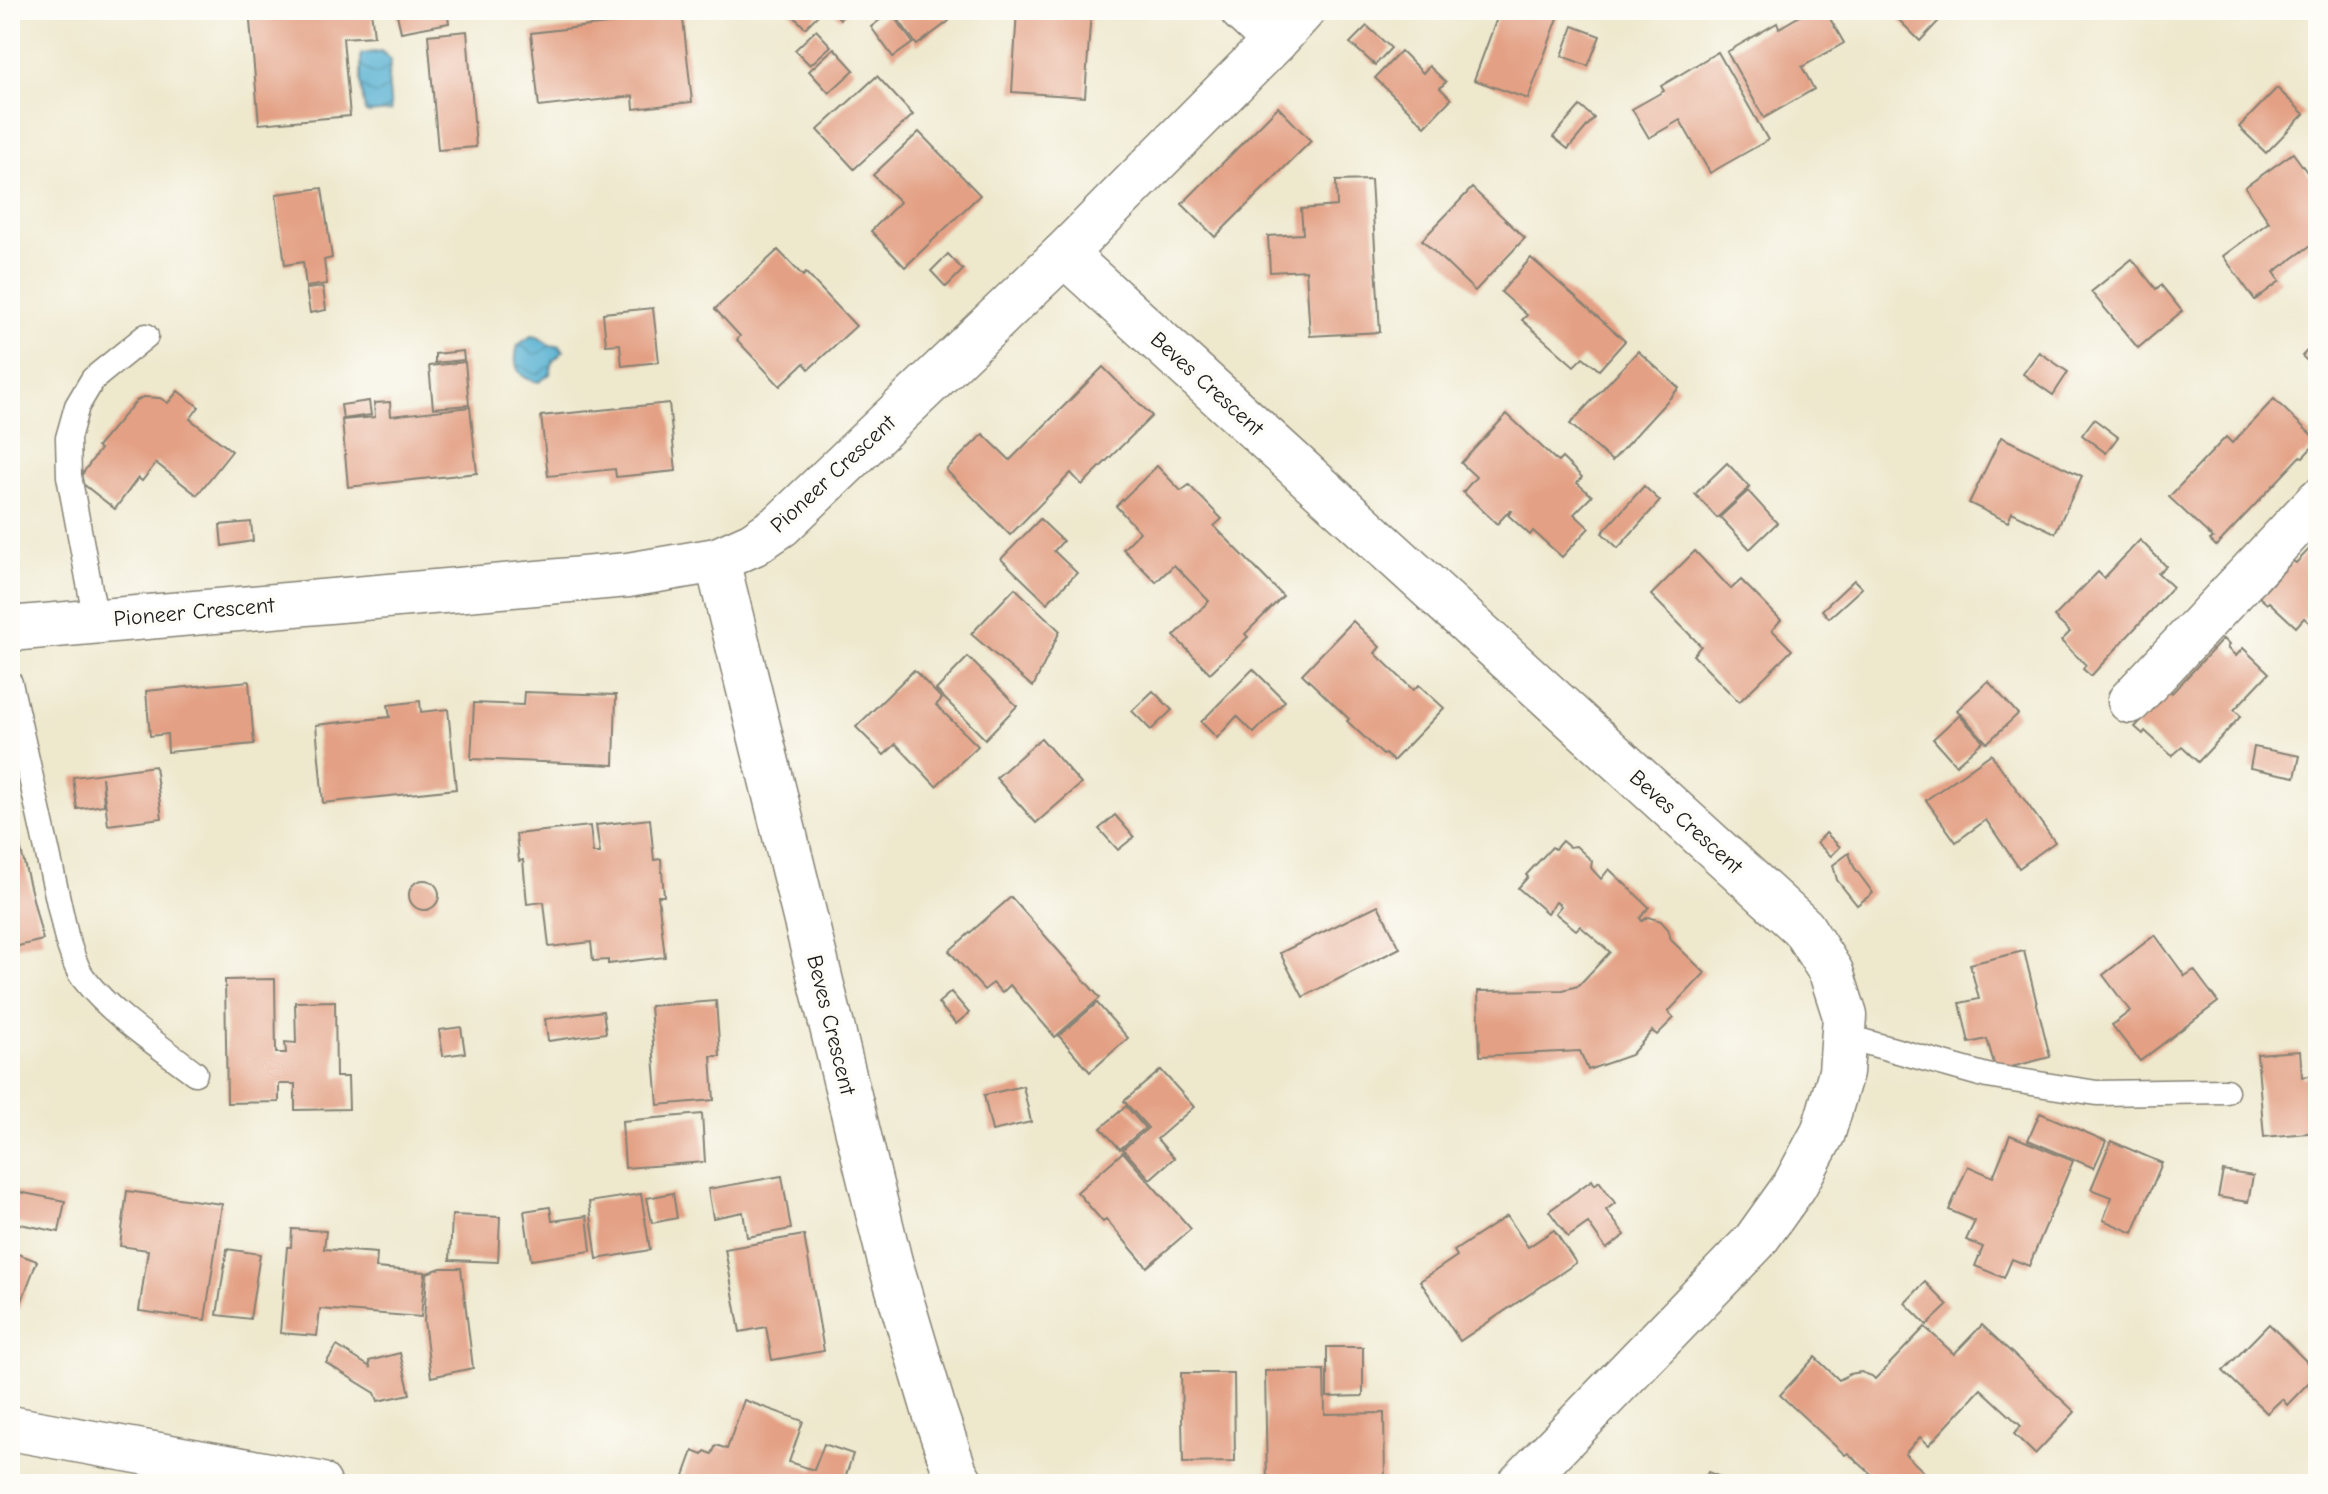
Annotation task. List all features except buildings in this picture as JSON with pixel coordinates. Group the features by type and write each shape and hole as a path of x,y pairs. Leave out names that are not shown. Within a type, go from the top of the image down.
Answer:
{"street":[{"name":"Pioneer Crescent","path":"10,629 628,575 717,560 753,544 781,525 1064,254 1289,26 1242,10"},
{"name":"Beves Crescent","path":"1064,254 1803,928 1831,972 1845,1016 1841,1072 1823,1133 1795,1185 1755,1241 1520,1484"},
{"path":"2130,701 2318,501"},
{"name":"Beves Crescent","path":"717,560 890,1262 934,1410 962,1484"},
{"path":"10,1428 319,1484"}],"lane":[{"path":"96,621 69,476 68,438 77,406 93,379 146,336"},
{"path":"10,683 67,940 82,978 135,1027 195,1073"},
{"path":"1844,1036 1987,1076 2097,1093 2226,1091"}],"water":[{"path":"381,51 391,60 388,77 391,111 368,113 365,112 361,86 361,54"},
{"path":"531,336 551,346 559,345 564,351 553,361 550,374 539,382 526,378 516,365 518,345"}]}
